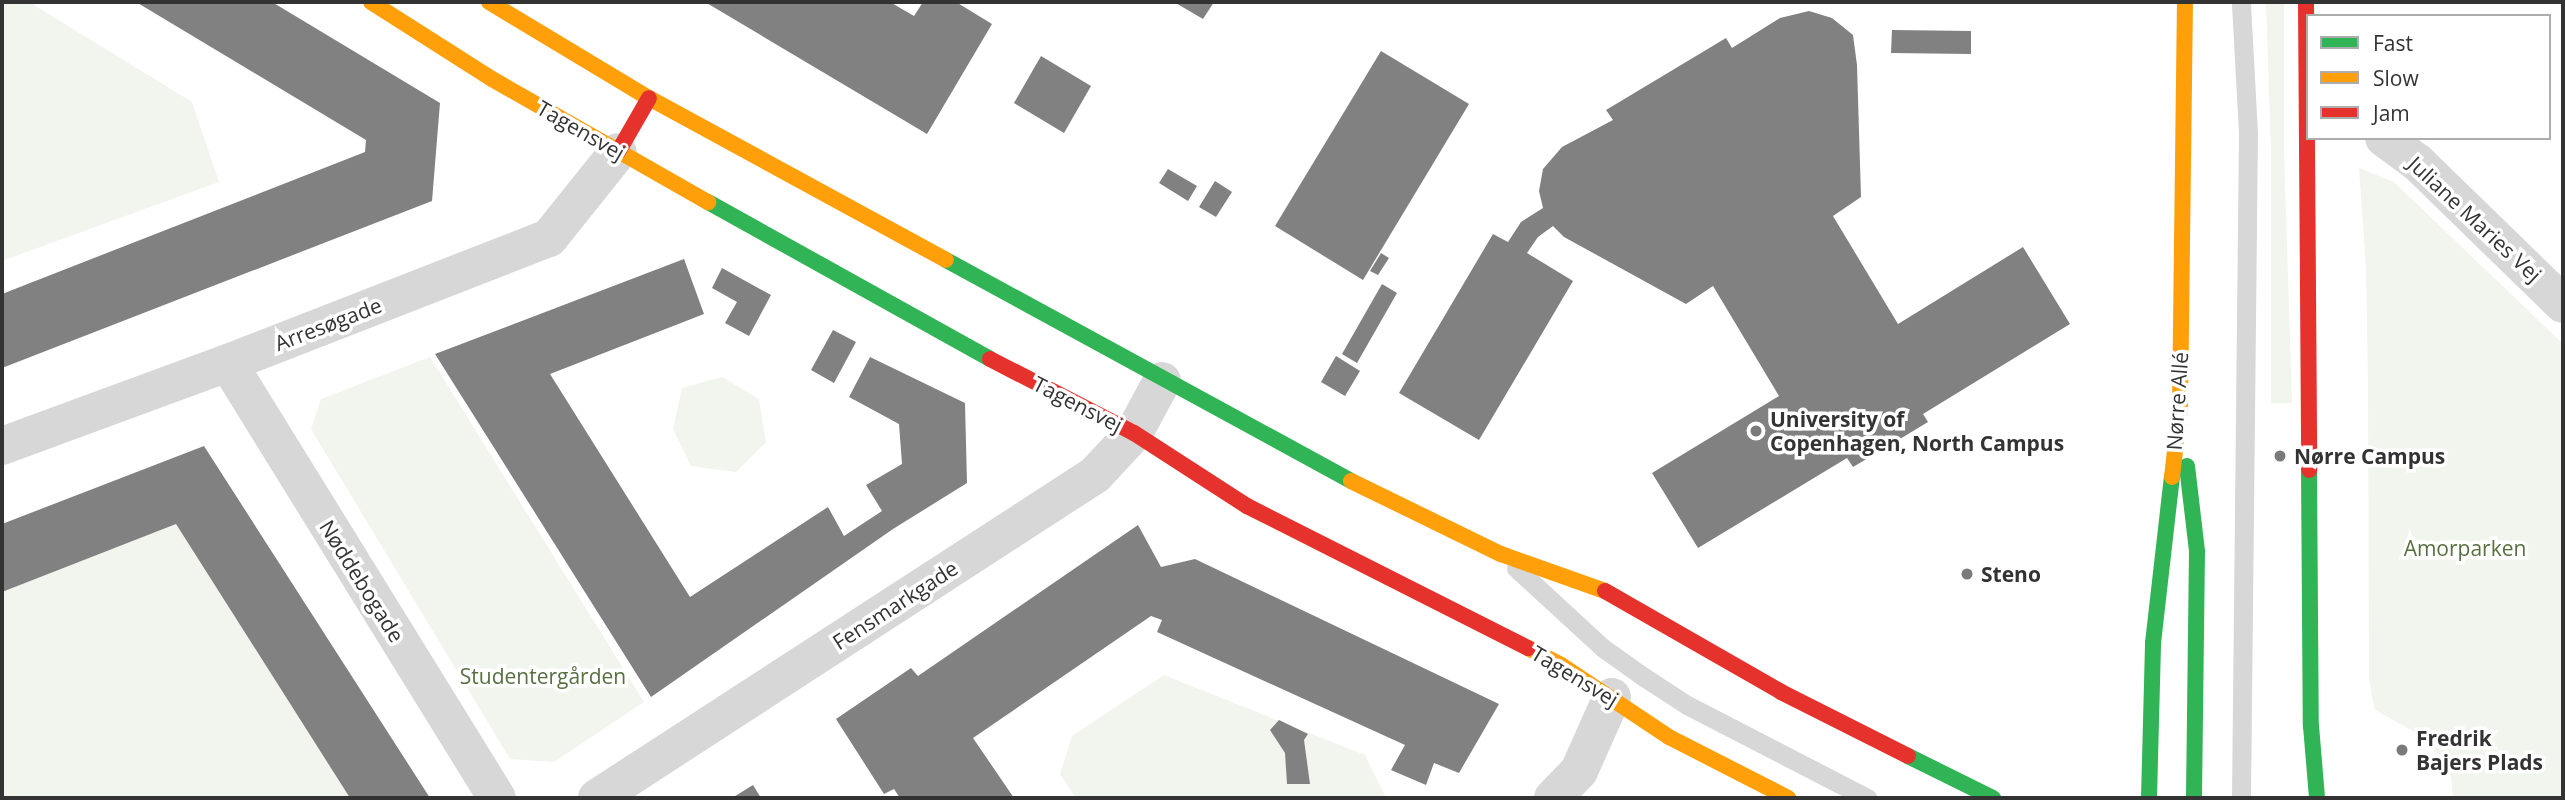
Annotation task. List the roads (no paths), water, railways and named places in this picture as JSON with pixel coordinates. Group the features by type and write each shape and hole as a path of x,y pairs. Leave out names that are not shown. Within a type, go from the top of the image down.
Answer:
{"street":[{"name":"Tagensvej","path":"371,2 492,79 618,152 995,362 1133,433 1247,506 1561,664 1670,737 1788,798"},
{"name":"Tagensvej","path":"489,2 649,98 1330,471 1501,554 1593,585 1658,619 1781,692 1993,798"},
{"name":"Nørre Allé","path":"2149,798 2153,643 2180,408 2185,2"},
{"path":"2306,2 2306,105"},
{"path":"618,152 649,98"},
{"path":"2306,140 2312,561 2311,726 2317,798"},
{"name":"Juliane Maries Vej","path":"2387,140 2418,163 2563,304"},
{"name":"Arresøgade","path":"2,446 228,363 549,238 618,152"},
{"name":"Nøddebogade","path":"228,363 496,798"},
{"name":"Fensmarkgade","path":"597,798 1095,475 1133,433 1162,381"},
{"path":"2180,408 2197,551 2194,798"},
{"path":"1553,798 1579,771 1612,697"}],"lane":[{"path":"2241,2 2248,133 2241,798"},
{"name":"Tagensvej","path":"1501,554 1566,616 1644,677 1687,705 1867,798"}],"place":[{"name":"University of Copenhagen, North Campus","path":"1756,431"},
{"name":"Nørre Campus","path":"2280,456"},
{"name":"Steno","path":"1967,574"},
{"name":"Fredrik Bajers Plads","path":"2402,750"}],"park label":[{"name":"Amorparken","path":"2465,548"},
{"name":"Studentergården","path":"543,676"}]}
